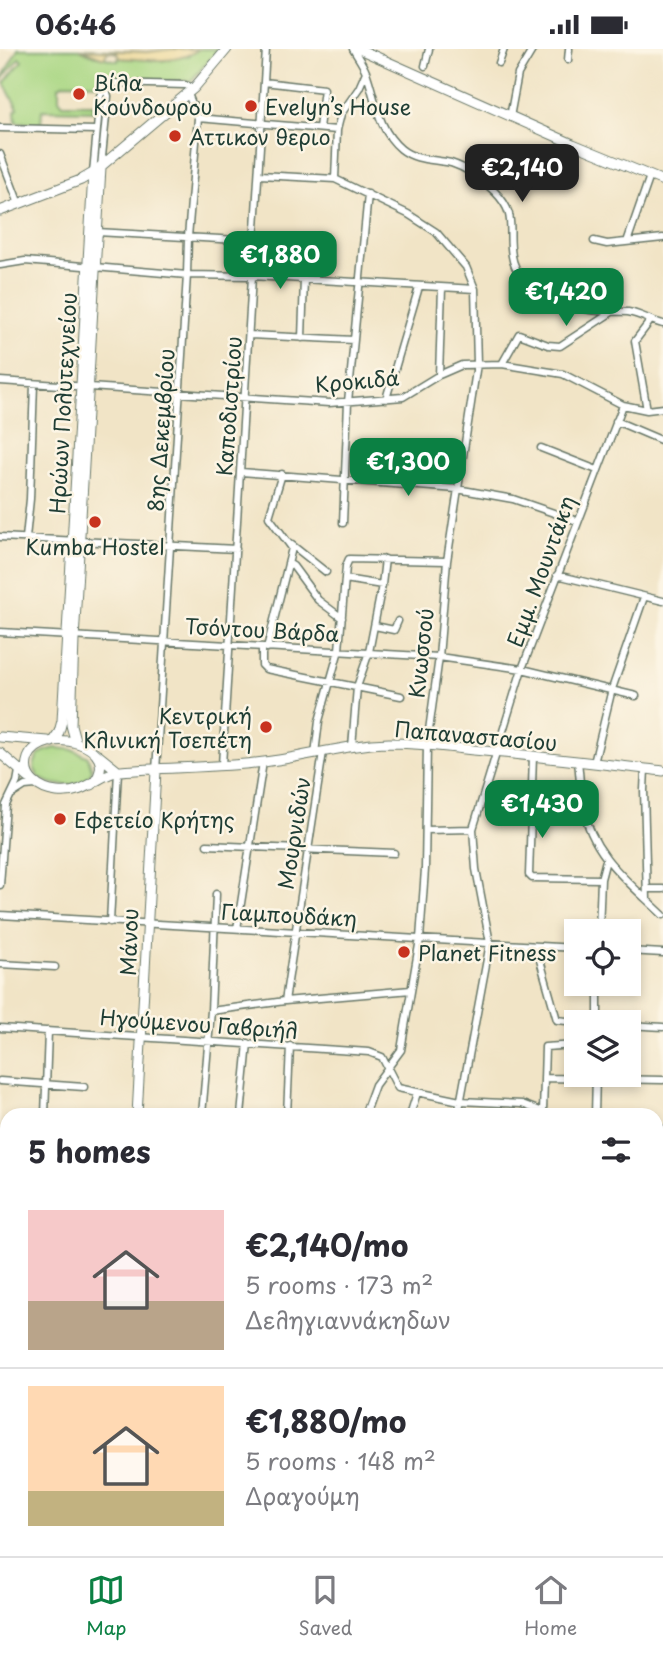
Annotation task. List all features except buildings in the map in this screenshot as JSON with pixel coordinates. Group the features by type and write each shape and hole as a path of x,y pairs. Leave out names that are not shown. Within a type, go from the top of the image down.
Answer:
{"main road":[{"path":"0,211 81,180 97,170 191,91 227,49"},
{"path":"359,49 510,117 663,181"},
{"path":"91,266 97,232 97,170"},
{"name":"Ηρώων Πολυτεχνείου","path":"71,635 97,170"},
{"path":"71,635 71,722 76,743"},
{"path":"34,782 27,769 28,758 39,745 51,742 61,728 71,635"},
{"path":"0,737 76,743 86,746 118,771"},
{"path":"0,744 14,739"},
{"name":"Παπαναστασίου","path":"92,785 118,771 156,771 263,762 390,743 663,771"},
{"path":"0,754 34,782 49,790 68,792 83,790 92,785 99,771 99,761 94,752"},
{"path":"0,761 15,767"},
{"name":"Μάνου","path":"137,1108 156,771"}],"street":[{"name":"Καποδιστρίου","path":"222,765 266,49"},
{"path":"353,49 366,72 378,115 393,141 416,158 461,167 481,180 509,207 513,263 526,283 564,303 590,310 629,312 663,324"},
{"path":"425,66 429,49"},
{"path":"499,63 504,49"},
{"path":"510,117 518,74 533,49"},
{"path":"568,60 569,49"},
{"path":"335,179 341,114 359,88 366,72"},
{"path":"264,82 324,89 319,128"},
{"path":"97,170 96,130 100,96 105,86 112,83 185,85 191,91"},
{"path":"97,170 108,96 105,86"},
{"name":"8ης Δεκεμβρίου","path":"156,771 188,237 198,118 191,91"},
{"path":"198,118 338,130"},
{"path":"0,128 96,130"},
{"path":"0,154 19,204"},
{"path":"0,265 25,261 187,275 253,276 475,289 466,267 436,232 421,221 335,179 260,175"},
{"path":"627,242 650,176"},
{"path":"343,523 348,402 368,194"},
{"path":"97,232 255,241"},
{"path":"594,241 607,244 663,238"},
{"path":"302,338 304,279"},
{"path":"386,399 419,287"},
{"path":"439,375 442,288"},
{"name":"Κνωσσού","path":"367,1108 375,1085 401,1050 420,939 427,745 439,657 446,561 477,364 475,289"},
{"path":"502,364 519,334 560,347 612,312"},
{"path":"647,409 635,341 651,320"},
{"path":"250,335 354,340"},
{"name":"Κροκιδά","path":"0,381 180,394 348,402 403,397 439,375 462,365 502,364 563,374 623,405 647,409 663,408"},
{"path":"26,538 34,384"},
{"name":"Εμμ. Μουντάκη","path":"473,829 522,669 623,405"},
{"path":"616,421 663,441"},
{"path":"541,448 597,470"},
{"path":"241,472 457,489 513,499 577,520"},
{"path":"282,474 269,517 292,545 326,572"},
{"path":"0,537 236,549"},
{"path":"292,545 262,665 266,669 401,696"},
{"path":"382,585 345,579 350,558 446,561"},
{"path":"352,747 357,687 375,626 384,559"},
{"path":"288,563 325,607 342,618"},
{"path":"557,575 663,601"},
{"name":"Μουρνιδών","path":"285,1001 309,849 319,753 319,721 339,650 345,579"},
{"path":"594,763 612,689 644,597"},
{"path":"375,626 394,630 398,621"},
{"name":"Τσόντου Βάρδα","path":"0,632 439,657 522,669 636,696"},
{"path":"533,756 529,875 532,878 601,879"},
{"path":"237,929 263,762"},
{"path":"579,762 586,820 606,860 663,915"},
{"path":"0,885 6,805 17,782 15,767"},
{"path":"645,769 647,900"},
{"path":"110,922 118,771"},
{"path":"10,796 34,782"},
{"path":"426,830 473,829 476,869 490,943 459,1108"},
{"path":"206,845 394,853"},
{"path":"599,919 601,879 606,860"},
{"path":"648,889 663,889"},
{"path":"203,1108 211,1011 216,894"},
{"name":"Γιαμπουδάκη","path":"0,915 564,947"},
{"path":"536,946 557,1020 564,1021"},
{"path":"641,952 663,953"},
{"path":"0,964 55,967"},
{"path":"211,1011 285,1001 411,991"},
{"path":"641,1026 663,1027"},
{"name":"Ηγούμενου Γαβριήλ","path":"0,1028 376,1053 389,1068 398,1088 417,1093"},
{"path":"45,1108 48,1031"},
{"path":"242,1108 248,1044"},
{"path":"544,1108 545,1045 564,1045"},
{"path":"287,1108 290,1047"},
{"path":"544,1078 564,1078"},
{"path":"641,1079 663,1080"},
{"path":"0,1081 84,1087"},
{"path":"595,1108 596,1087"},
{"path":"412,1108 417,1093 460,1101 522,1104 532,1108"}],"green space":[{"path":"18,49 80,49 118,61 119,58 161,61 188,56 199,49 219,49 191,81 100,80 98,84 65,83 59,86 59,99 63,104 94,104 93,111 42,110 41,124 16,122 15,111 18,109 4,83 22,61 19,58 0,82"},
{"path":"57,748 74,750 88,757 92,770 83,781 61,785 39,778 34,768 36,759 44,752"}],"sand":[{"path":"80,49 147,52 199,49 180,58 160,60 119,58 117,53 108,51 104,58"}],"place":[{"name":"Βίλα Κούνδουρου","path":"79,94"},
{"name":"Evelyn’s House","path":"251,106"},
{"name":"Αττικον θεριο","path":"175,136"},
{"name":"Kumba Hostel","path":"95,522"},
{"name":"Κεντρική Κλινική Τσεπέτη","path":"266,727"},
{"name":"Εφετείο Κρήτης","path":"60,819"},
{"name":"Planet Fitness","path":"404,952"}]}
